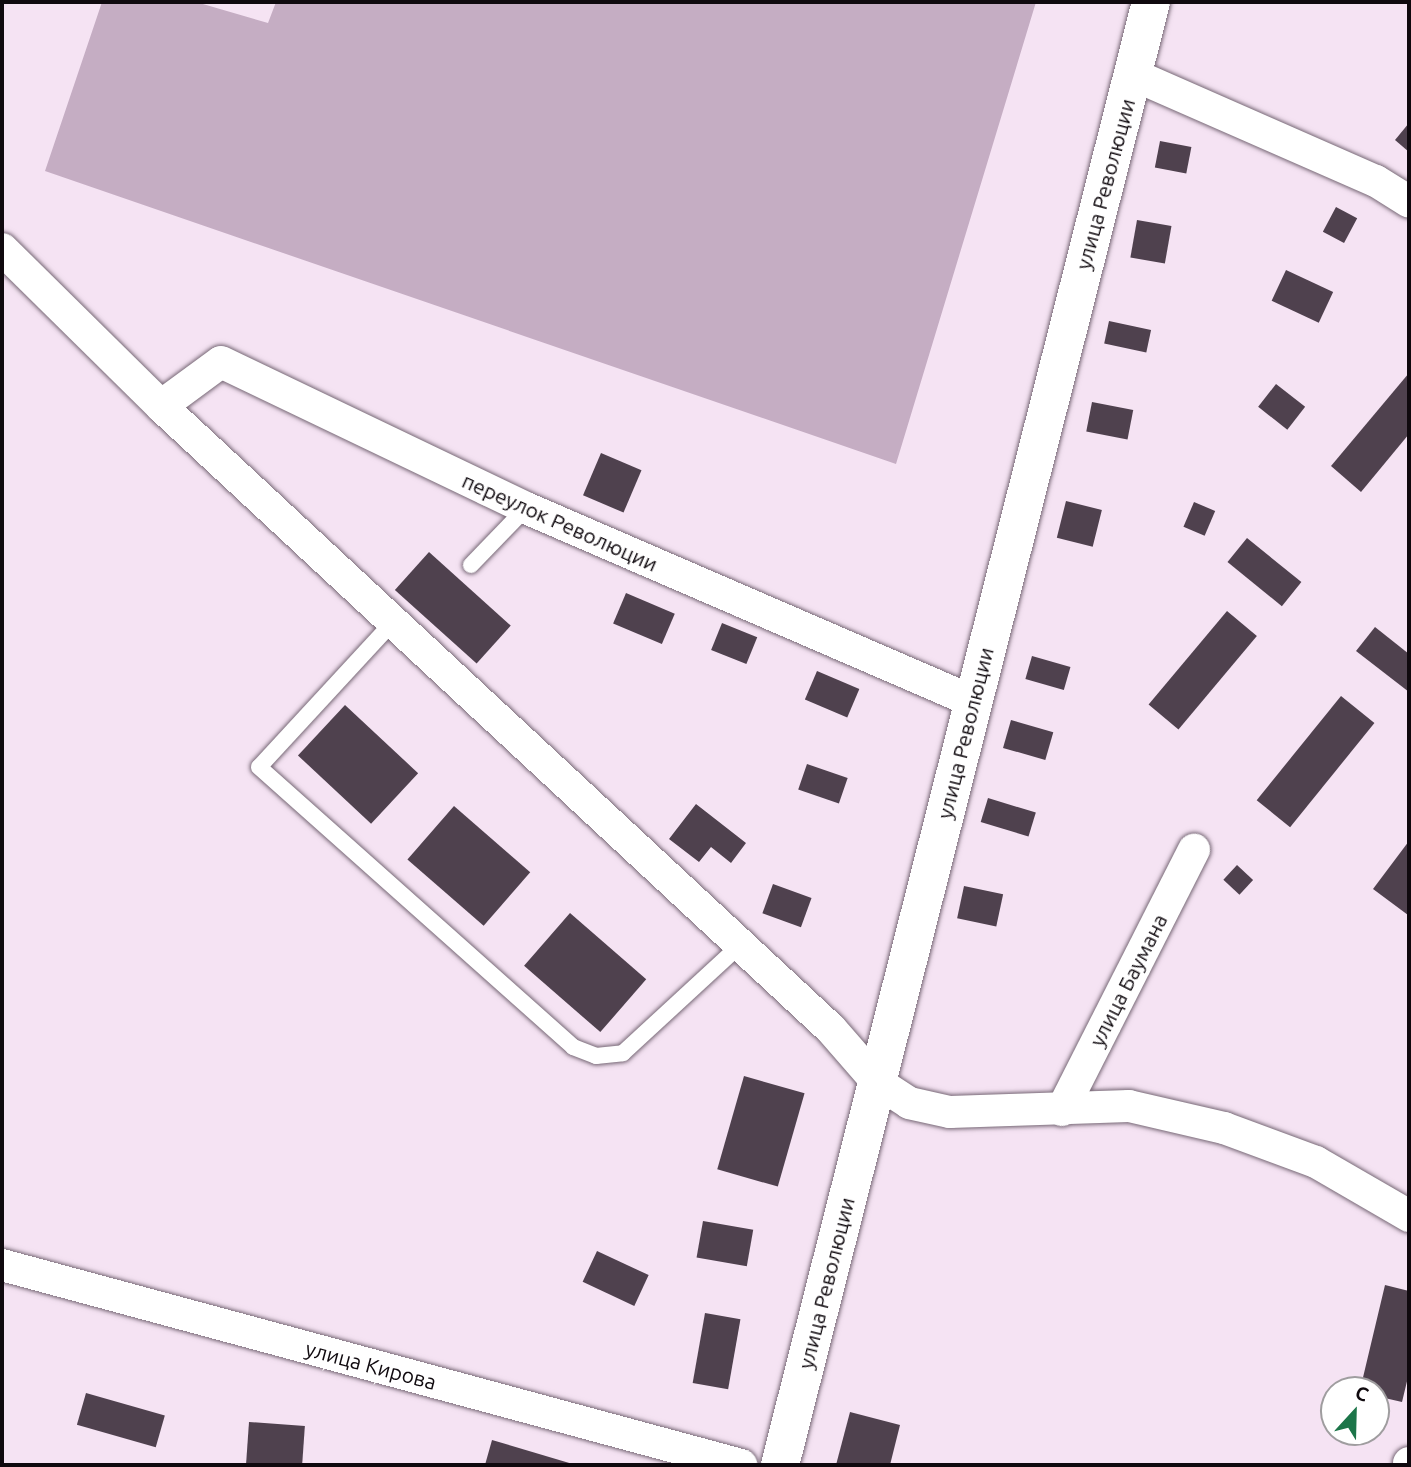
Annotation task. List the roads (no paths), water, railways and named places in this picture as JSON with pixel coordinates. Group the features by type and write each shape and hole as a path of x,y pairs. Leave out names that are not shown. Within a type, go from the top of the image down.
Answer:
{"street":[{"name":"улица Революции","path":"780,1465 1152,2"},
{"path":"1134,75 1376,181 1409,202"},
{"path":"2,249 160,406 738,947 831,1029 877,1082 909,1102 950,1112 1129,1106 1224,1128 1316,1162 1409,1216"},
{"name":"переулок Революции","path":"160,406 221,362 526,508 973,701"},
{"name":"улица Баумана","path":"1062,1110 1194,850"},
{"name":"улица Кирова","path":"2,1265 741,1465"}],"lane":[{"path":"471,565 526,508"},
{"path":"393,622 259,767 573,1047 596,1056 622,1053 738,947"}]}
